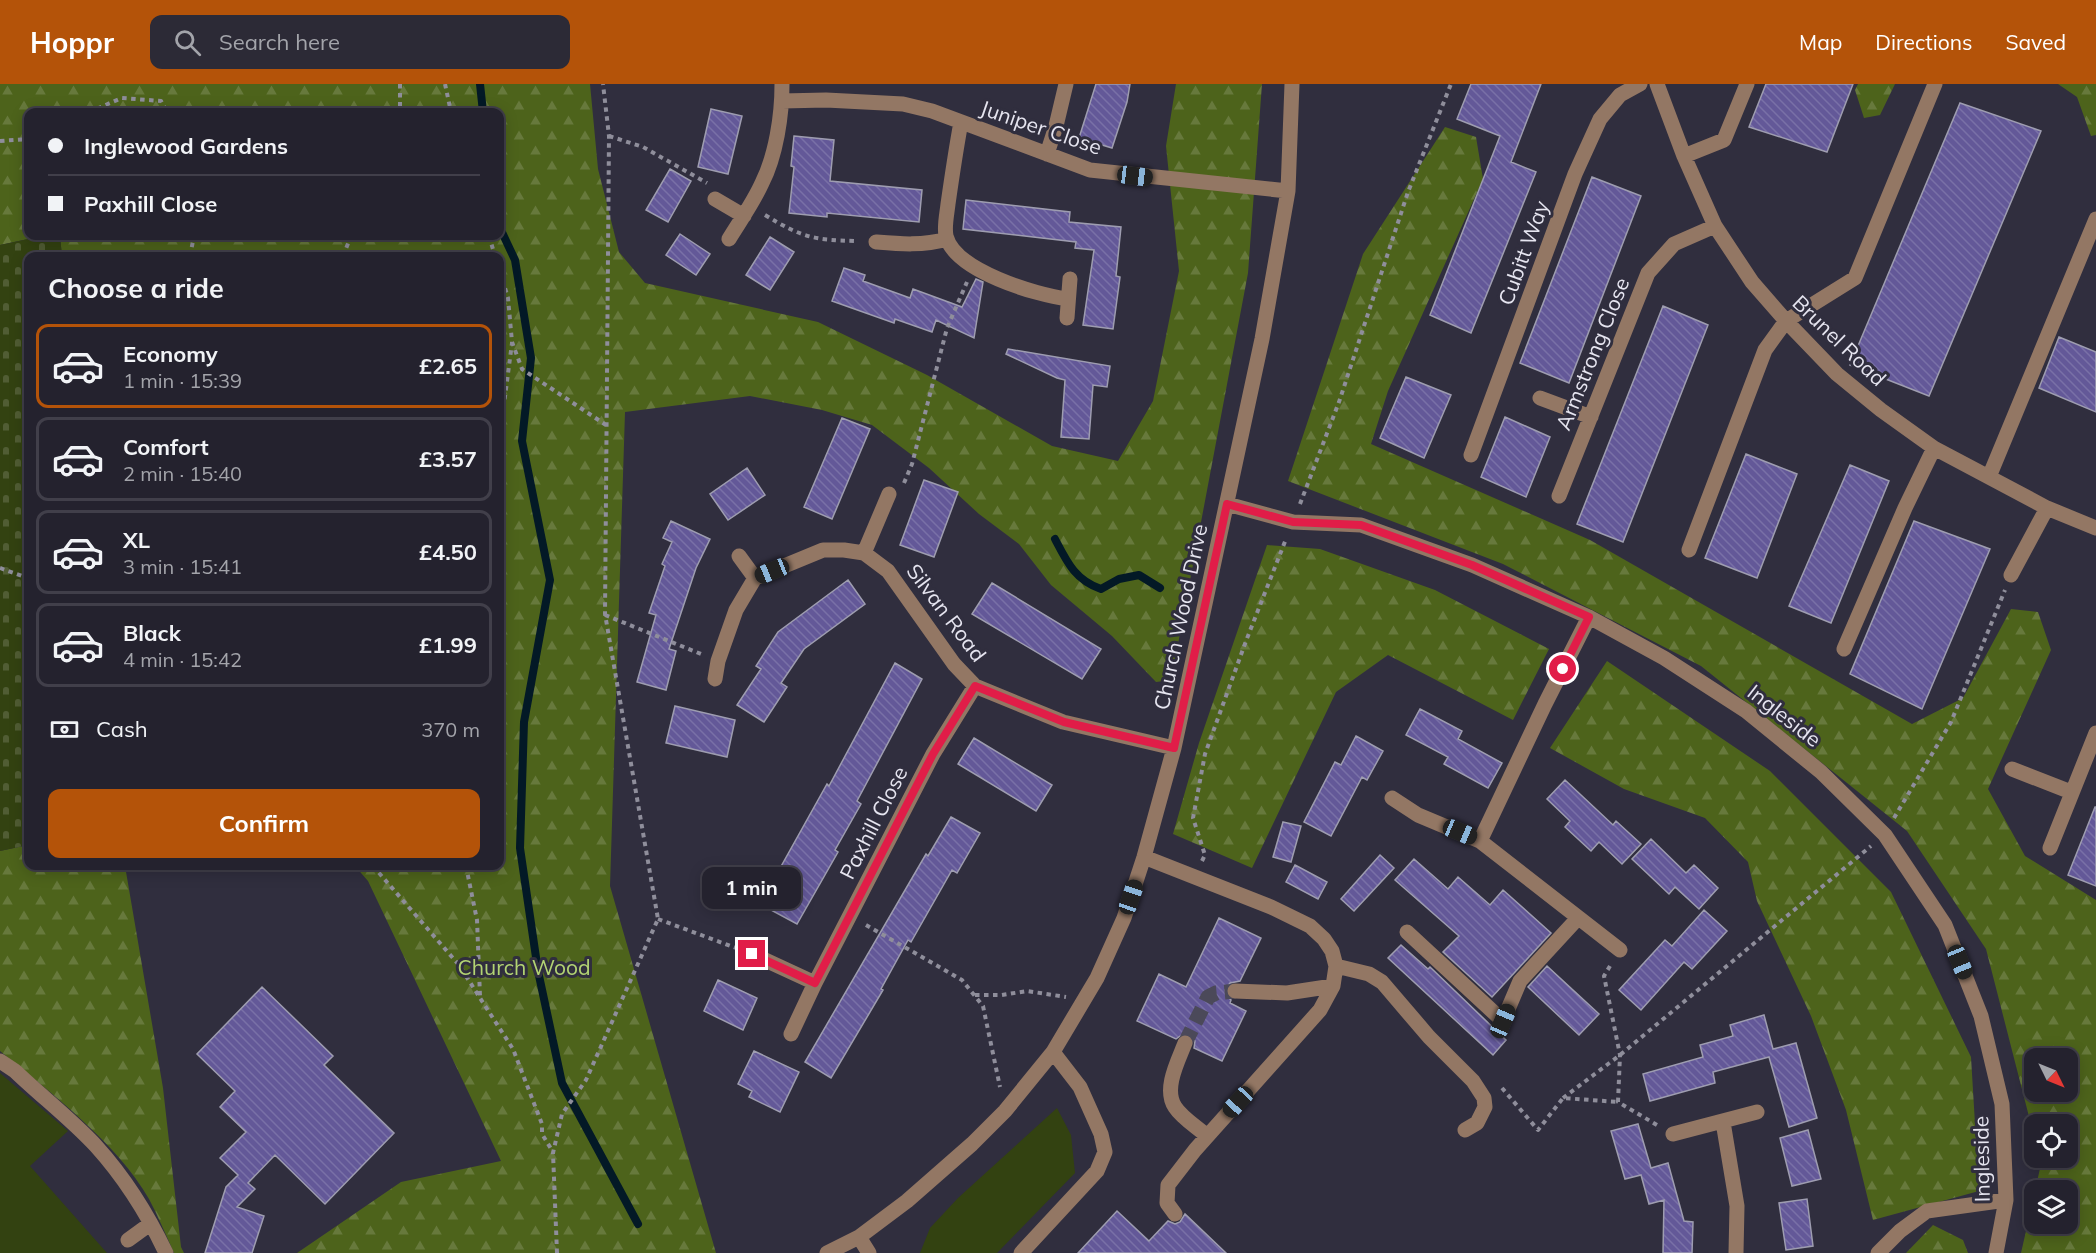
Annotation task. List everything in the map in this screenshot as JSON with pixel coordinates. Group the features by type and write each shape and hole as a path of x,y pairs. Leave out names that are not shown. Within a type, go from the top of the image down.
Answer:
{"street":[{"path":"729,239 763,182 773,149 782,101 782,84"},
{"path":"1047,154 1066,84"},
{"name":"Church Wood Drive","path":"828,1253 859,1237 907,1201 972,1144 1005,1111 1053,1052 1097,978 1124,918 1144,857 1174,748 1263,339 1288,191 1292,84"},
{"name":"Cubitt Way","path":"1471,455 1575,174 1600,119 1620,95 1640,84"},
{"name":"Brunel Road","path":"1657,84 1684,156 1715,226 1752,282 1837,374 1881,410 1934,448 2047,508 2096,528"},
{"path":"1684,156 1724,140 1747,84"},
{"path":"1689,550 1765,350 1786,321 1855,278 1935,84"},
{"name":"Juniper Close","path":"782,101 826,100 903,104 932,111 1090,170 1288,191"},
{"path":"961,122 947,212 945,230 947,239 955,251 974,268 1018,287 1068,299"},
{"path":"715,199 746,211"},
{"path":"1989,477 2096,219"},
{"name":"Armstrong Close","path":"1560,496 1648,273 1674,244 1715,226"},
{"path":"876,242 907,245 947,239"},
{"path":"1067,318 1070,279"},
{"path":"1540,398 1591,417"},
{"path":"1844,649 1905,508 1934,448"},
{"path":"715,679 718,661 736,610 755,578 823,550 864,553 889,494"},
{"name":"Ingleside","path":"1227,504 1293,522 1361,525 1472,565 1589,617 1664,658 1746,711 1821,772 1885,835 1945,925 1981,1016 2002,1104 2006,1200 1996,1253"},
{"path":"2011,575 2047,508"},
{"name":"Silvan Road","path":"864,553 888,571 954,664 975,686 1064,722 1174,748"},
{"path":"739,556 755,578"},
{"path":"1480,841 1589,617"},
{"name":"Paxhill Close","path":"791,1034 933,754 975,686"},
{"path":"2050,848 2096,733"},
{"path":"2013,769 2071,792"},
{"path":"1392,798 1418,815 1480,841 1620,950"},
{"path":"1144,857 1271,907 1310,926 1324,939 1332,951 1336,966 1334,986 1320,1010 1207,1136 1168,1185 1167,1203 1175,1214"},
{"path":"1407,932 1503,1021 1520,981 1578,918"},
{"path":"752,954 815,983"},
{"path":"1336,966 1369,974 1382,982 1429,1037 1473,1080 1485,1098 1485,1107 1476,1123 1465,1130"},
{"path":"1235,991 1287,993 1334,986"},
{"path":"1185,1043 1171,1083 1171,1096 1175,1107 1207,1136"},
{"path":"1020,1253 1097,1171 1105,1152 1101,1134 1080,1087 1053,1052"},
{"path":"0,1061 15,1071 95,1145 120,1175 166,1253"},
{"path":"1673,1134 1757,1112"},
{"path":"1723,1122 1737,1206 1736,1253"},
{"path":"1878,1253 1900,1231 1927,1211 2006,1200"},
{"path":"128,1240 150,1224"},
{"path":"859,1237 869,1253"}],"path":[{"path":"400,84 400,108"},
{"path":"445,84 450,108"},
{"path":"557,1253 553,1153 562,1114 586,1080 658,919 605,614 609,136 603,84"},
{"path":"1196,877 1205,855 1193,818 1205,754 1246,641 1339,402 1408,192 1451,84"},
{"path":"98,108 122,98 161,101 165,108"},
{"path":"609,136 644,147 707,182 715,199"},
{"path":"0,141 24,139"},
{"path":"746,211 807,237 876,242"},
{"path":"889,494 903,487 912,464 947,328 974,268"},
{"path":"504,284 508,298 512,342 522,369 607,425"},
{"path":"504,385 512,342"},
{"path":"0,568 24,577"},
{"path":"1500,1085 1538,1130 1563,1098 1620,1055 1885,835 1951,722 2011,575"},
{"path":"605,614 718,661"},
{"path":"376,870 459,965 513,1049 542,1124 542,1134 553,1153"},
{"path":"467,870 477,920 480,998"},
{"path":"850,916 962,980 983,1006 1005,1111"},
{"path":"658,919 752,954"},
{"path":"1618,1102 1620,1055 1604,976 1620,950"},
{"path":"974,995 1002,995 1027,991 1083,1001"},
{"path":"1563,1098 1618,1102 1673,1134"}],"green space":[{"name":"Church Wood","path":"0,84 590,84 598,169 619,252 645,283 818,322 927,375 1052,446 1118,461 1153,401 1179,271 1166,146 1176,84 1262,84 1248,273 1175,660 1170,674 1164,681 1156,682 1112,636 1051,585 1019,544 979,514 929,468 872,425 822,410 750,396 625,412 610,886 716,1253 297,1253 401,1182 501,1161 368,881 358,870 504,870 504,252 62,252 60,240 504,240 504,108 24,108 24,240 0,245"},
{"path":"1858,84 1895,84 1880,115 1864,118 1855,90"},
{"path":"2058,84 2096,84 2096,135 2091,136 2077,97"},
{"path":"1445,127 1476,137 1483,179 1388,391 1371,444 1590,540 1912,724 1963,698 2011,609 2038,612 2051,650 1988,789 2025,856 2096,900 2096,1253 2021,1253 2025,1234 2078,1234 2078,1180 2037,1180 2040,1168 2078,1168 2078,1114 2028,1114 2025,1102 2078,1102 2078,1048 2024,1048 2024,1097 1986,949 1907,831 1701,666 1503,564 1288,481 1363,254"},
{"path":"24,240 60,240 62,252 24,252 24,846 0,851 0,245"},
{"path":"1267,545 1320,549 1435,590 1549,649 1513,720 1388,655 1336,692 1252,868 1173,834 1199,743"},
{"path":"1607,661 1770,771 1891,892 1971,1057 1979,1191 1873,1220 1846,1110 1811,1016 1757,901 1748,862 1705,818 1624,789 1550,748"},
{"path":"24,846 24,870 126,870 163,1088 181,1247 184,1253 174,1253 149,1199 120,1158 81,1119 0,1051 0,851"},
{"path":"0,1073 68,1131 30,1166 107,1253 0,1253"},
{"path":"1057,1108 1071,1135 1075,1173 997,1253 920,1253 930,1228 958,1198"},
{"path":"1933,1225 1963,1240 1968,1253 1906,1253"}],"building":[{"path":"1096,84 1130,84 1127,102 1112,148 1079,138"},
{"path":"1471,84 1541,84 1511,162 1536,172 1471,333 1430,315 1500,136 1457,119"},
{"path":"1766,84 1853,84 1827,152 1749,127"},
{"path":"1960,103 2041,131 1929,396 1850,365"},
{"path":"711,109 742,116 728,174 698,167"},
{"path":"794,136 834,140 830,181 922,190 919,222 827,213 827,217 789,213 794,167 791,166"},
{"path":"670,169 691,181 668,222 646,210"},
{"path":"1592,177 1641,196 1569,383 1520,363"},
{"path":"966,200 1070,212 1069,222 1121,227 1116,276 1120,277 1113,329 1083,325 1094,250 1075,248 1076,242 963,229"},
{"path":"680,234 710,254 696,275 666,255"},
{"path":"770,237 794,252 770,290 746,275"},
{"path":"844,268 865,275 863,281 910,298 913,289 962,307 976,279 983,282 974,338 936,320 932,332 895,319 894,323 832,301"},
{"path":"1663,306 1708,325 1623,542 1577,524"},
{"path":"2059,337 2096,352 2096,412 2039,388"},
{"path":"1008,349 1110,366 1107,387 1093,385 1089,439 1061,437 1065,380 1006,354"},
{"path":"1406,377 1451,395 1424,458 1380,438"},
{"path":"1505,417 1550,437 1526,497 1481,477"},
{"path":"842,418 870,429 832,519 804,507"},
{"path":"1746,454 1797,474 1757,578 1705,558"},
{"path":"1850,465 1889,481 1831,623 1789,606"},
{"path":"747,468 765,495 728,520 710,494"},
{"path":"924,480 958,492 934,557 900,545"},
{"path":"671,521 710,539 696,568 669,649 676,651 666,690 637,682 656,615 649,613 665,566 662,564 672,542 663,538"},
{"path":"1914,521 1990,549 1922,709 1850,674"},
{"path":"848,580 865,604 804,649 781,683 787,687 764,722 737,705 761,669 756,666 778,632"},
{"path":"992,583 1101,649 1082,679 972,614"},
{"path":"895,663 922,679 857,801 861,804 835,850 838,852 797,924 760,904 827,784 829,786"},
{"path":"675,706 735,720 727,757 666,743"},
{"path":"1420,709 1462,731 1458,739 1502,763 1488,788 1444,764 1448,757 1406,735"},
{"path":"1356,736 1383,751 1367,780 1362,777 1331,836 1304,822 1335,762 1341,765"},
{"path":"974,738 1052,785 1036,811 958,764"},
{"path":"1565,780 1613,825 1616,821 1641,844 1622,864 1599,842 1591,851 1565,827 1570,821 1547,799"},
{"path":"2096,807 2096,886 2068,875"},
{"path":"951,817 980,833 957,873 952,870 911,942 908,940 881,989 883,990 831,1078 805,1062 926,854 928,856"},
{"path":"1283,822 1301,826 1291,862 1273,857"},
{"path":"1651,839 1686,873 1694,865 1718,888 1699,909 1675,887 1669,894 1632,859"},
{"path":"1380,855 1394,868 1354,911 1341,899"},
{"path":"1414,859 1448,889 1458,877 1490,905 1503,890 1551,933 1492,997 1443,952 1459,936 1395,880"},
{"path":"1295,865 1327,882 1318,899 1286,882"},
{"path":"1704,910 1727,931 1692,969 1684,962 1641,1010 1619,990 1665,940 1672,946"},
{"path":"1219,918 1261,938 1240,981 1230,983 1225,990 1231,1000 1230,1003 1246,1011 1222,1061 1194,1048 1195,1041 1189,1034 1183,1034 1176,1039 1137,1021 1159,974 1186,987"},
{"path":"1401,945 1428,969 1430,967 1506,1040 1493,1055 1388,958"},
{"path":"1547,966 1599,1014 1579,1035 1528,987"},
{"path":"718,980 757,998 743,1030 704,1011"},
{"path":"262,987 333,1056 324,1065 394,1133 325,1204 275,1155 248,1183 255,1189 237,1207 264,1216 252,1253 205,1253 226,1187 238,1175 220,1158 246,1132 220,1107 235,1091 197,1054"},
{"path":"1764,1015 1773,1049 1796,1043 1817,1118 1789,1127 1769,1057 1713,1072 1715,1083 1650,1101 1643,1074 1703,1057 1700,1045 1733,1036 1730,1025"},
{"path":"754,1051 799,1072 780,1112 749,1097 752,1091 738,1084"},
{"path":"1638,1124 1651,1168 1668,1163 1684,1221 1693,1222 1692,1253 1663,1253 1664,1200 1649,1204 1641,1175 1625,1179 1611,1131"},
{"path":"1808,1130 1821,1179 1792,1186 1780,1138"},
{"path":"1807,1199 1813,1246 1786,1250 1779,1203"},
{"path":"1117,1211 1149,1241 1168,1221 1175,1224 1180,1222 1185,1214 1226,1253 1078,1253"}],"waterway":[{"path":"480,84 483,108"},
{"path":"504,237 515,260 531,358 522,441 550,580 524,722 520,848 538,971 562,1083 638,1224"},
{"path":"1055,539 1073,569 1092,585 1101,589 1119,579 1139,575 1160,588"}],"tunnel":[{"path":"1185,1043 1208,997 1216,993 1235,991"}],"route":[{"path":"752,954 815,983 933,754 975,686 1064,722 1174,748 1227,504 1293,522 1361,525 1472,565 1589,617 1563,669"}]}
